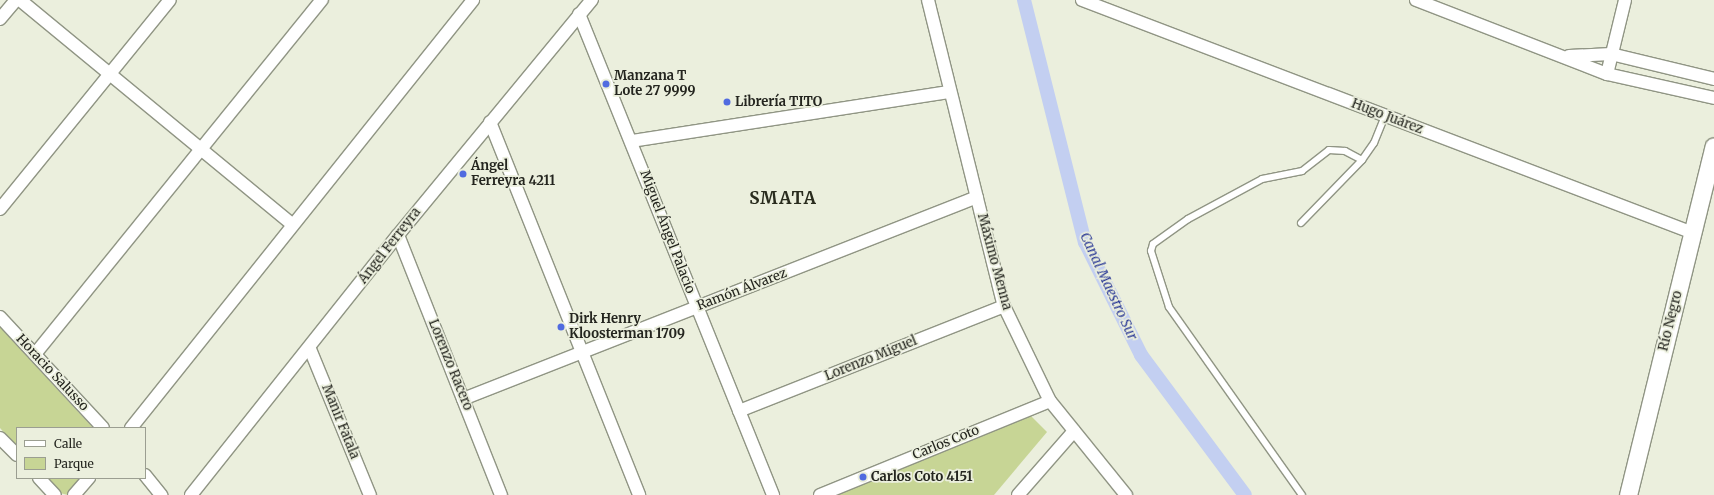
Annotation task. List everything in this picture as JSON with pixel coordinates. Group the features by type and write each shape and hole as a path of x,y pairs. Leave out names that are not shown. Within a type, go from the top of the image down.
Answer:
{"street":[{"path":"0,19 16,0"},
{"path":"20,0 292,224"},
{"path":"0,209 170,0"},
{"path":"35,354 202,150 322,0"},
{"path":"131,427 473,0"},
{"name":"Ángel Ferreyra","path":"191,495 310,349 398,235 592,0"},
{"name":"Máximo Menna","path":"928,0 949,92 1004,306 1050,401 1126,495"},
{"name":"Hugo Juárez","path":"1082,0 1693,233"},
{"path":"1416,0 1565,56 1607,74 1714,98"},
{"path":"1607,74 1626,0"},
{"name":"Miguel Ángel Palacio","path":"579,14 606,84 632,141 697,308 773,495"},
{"path":"1565,56 1611,54 1714,79"},
{"path":"632,141 949,92"},
{"path":"490,122 639,495"},
{"name":"Río Negro","path":"1628,495 1714,146"},
{"name":"Ramón Álvarez","path":"463,399 977,198"},
{"name":"Lorenzo Racero","path":"398,235 501,495"},
{"name":"Lorenzo Miguel","path":"739,411 1004,306"},
{"name":"Horacio Salusso","path":"0,318 102,427"},
{"name":"Manir Fatala","path":"310,349 370,495"},
{"name":"Carlos Coto","path":"820,495 1050,401"},
{"path":"1018,495 1074,431"},
{"path":"0,438 16,454"},
{"path":"146,476 161,495"},
{"path":"40,479 55,495"},
{"path":"74,495 87,479"}],"lane":[{"path":"1301,223 1362,160 1374,143 1385,116"},
{"path":"1302,495 1169,307 1151,251 1153,244 1188,219 1262,179 1302,171 1329,150 1345,151 1362,160"}],"green space":[{"path":"0,327 92,427 16,427 16,446 0,428"},
{"path":"1031,416 1047,432 994,495 834,495"},
{"path":"47,479 84,479 68,495 60,493"}],"waterway":[{"name":"Canal Maestro Sur","path":"1024,0 1085,242 1141,355 1245,495"}],"place":[{"name":"Manzana T Lote 27 9999","path":"606,84"},
{"name":"Librería TITO","path":"727,102"},
{"name":"Ángel Ferreyra 4211","path":"463,174"},
{"name":"Dirk Henry Kloosterman 1709","path":"561,327"},
{"name":"Carlos Coto 4151","path":"863,477"}],"district":[{"name":"SMATA","path":"783,199"}]}
